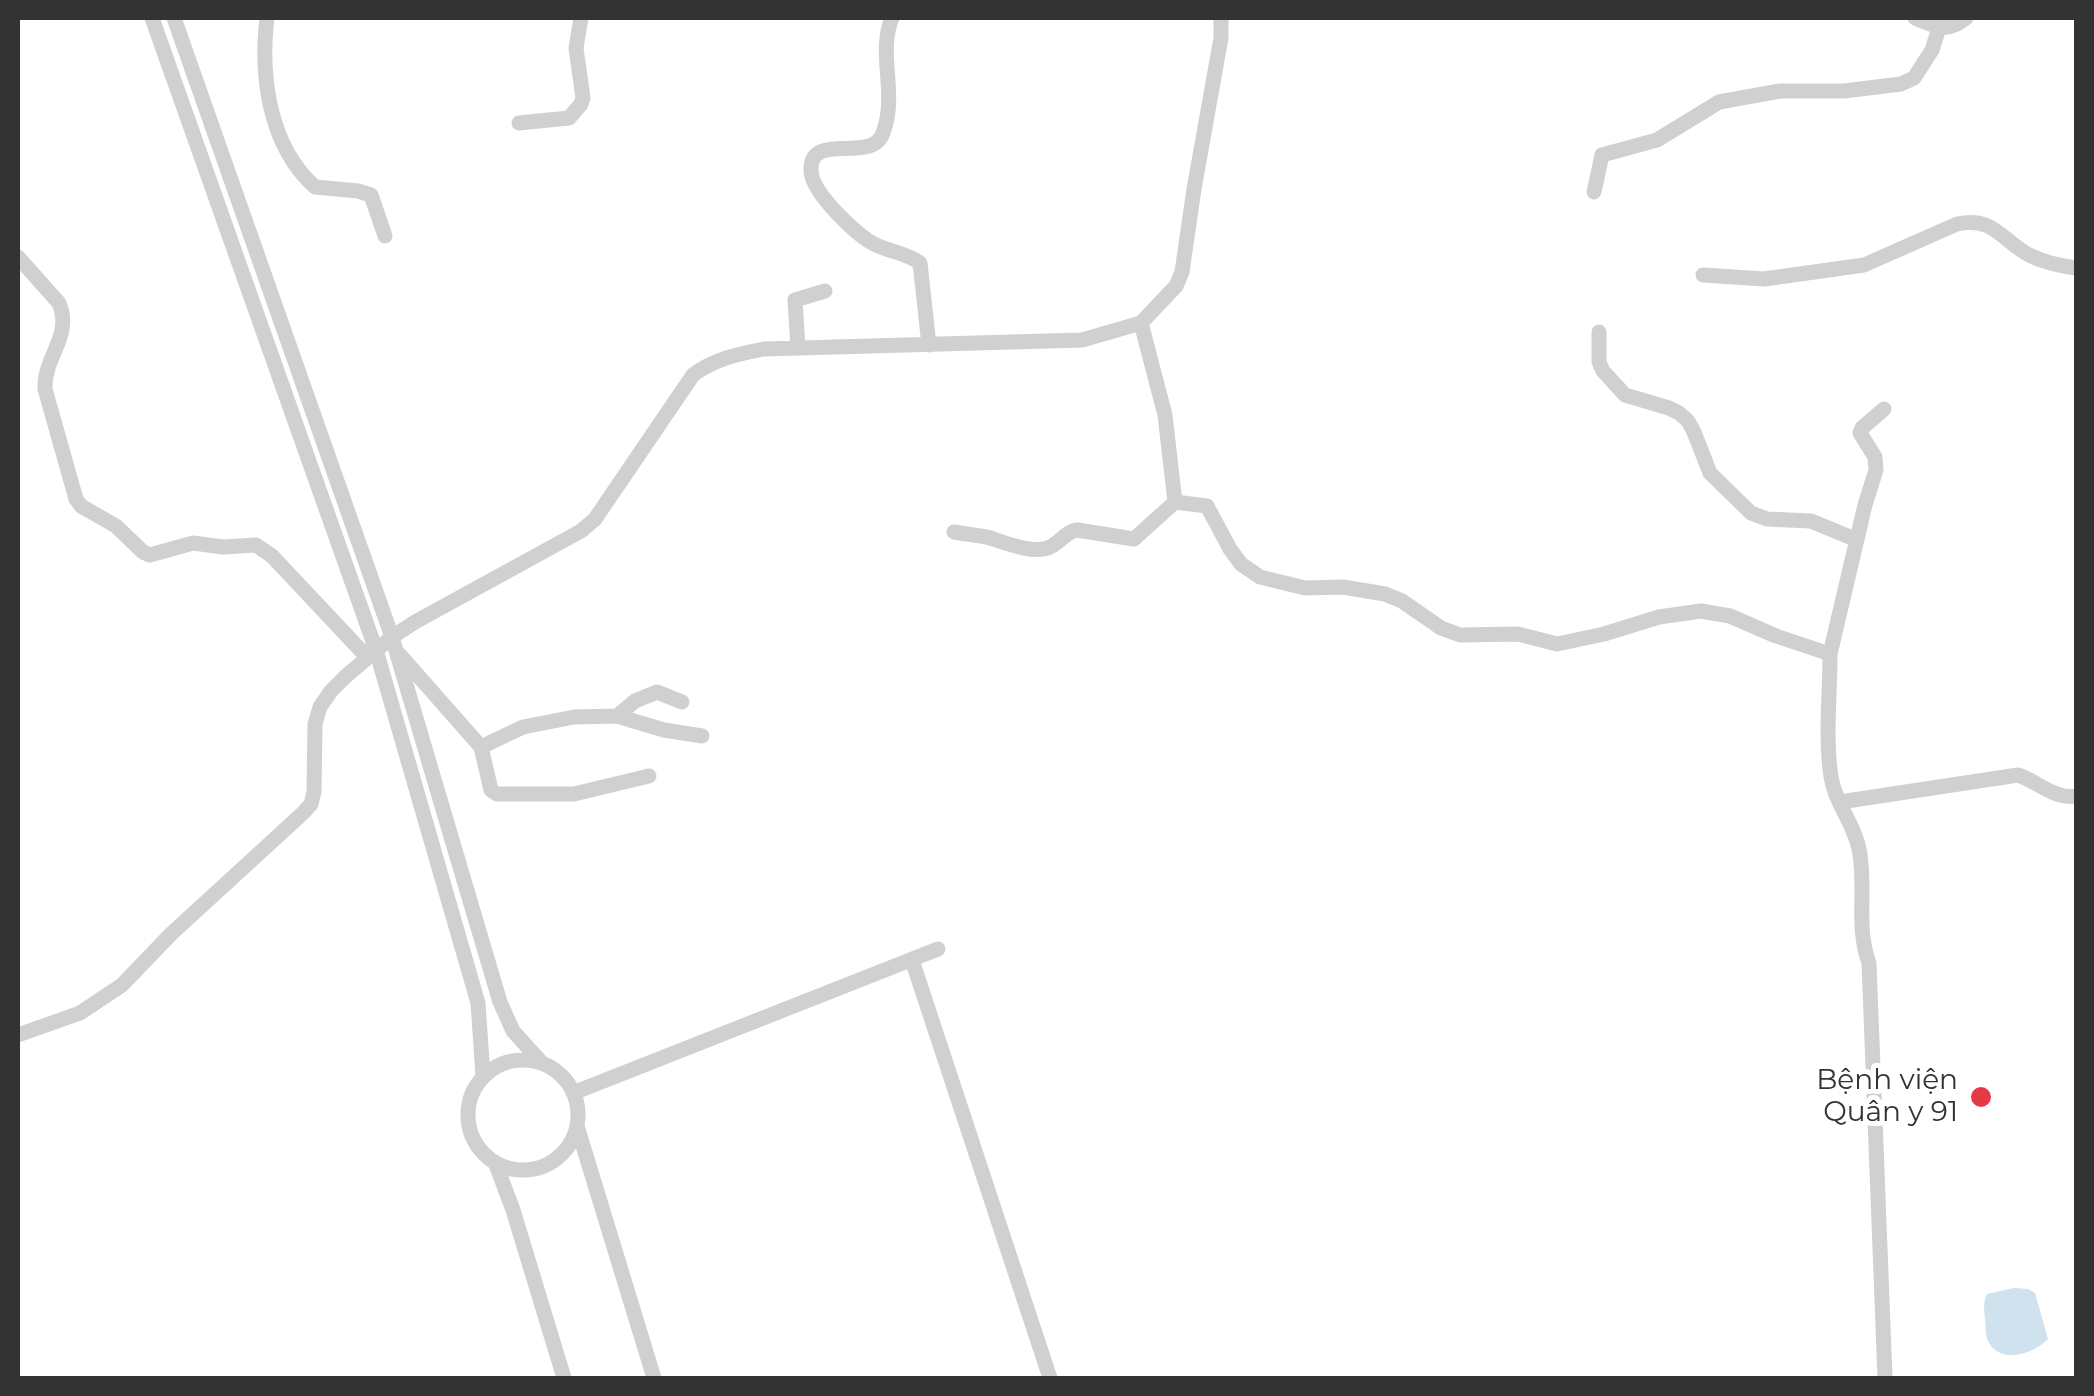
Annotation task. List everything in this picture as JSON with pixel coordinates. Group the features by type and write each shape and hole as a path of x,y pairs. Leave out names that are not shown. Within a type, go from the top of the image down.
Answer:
{"street":[{"path":"152,18 372,654 478,1003 483,1076"},
{"path":"174,18 394,644 500,1002 513,1031 542,1063 561,1075 578,1110 570,1142 560,1156 528,1170 511,1169 482,1152 468,1122 468,1105 483,1076 501,1064 521,1059 542,1063"},
{"path":"267,18 265,74 283,149 314,188 371,195 386,236"},
{"path":"520,124 568,118 581,104 576,48 581,18"},
{"path":"892,18 886,46 890,96 880,139 868,147 820,152 810,168 818,191 864,238 920,262 929,345"},
{"path":"18,1035 80,1013 122,985 171,934 303,813 314,792 320,706 331,691 372,654 394,644 415,622 582,530 595,519 693,375 702,368 728,356 764,349 1082,340 1140,322 1176,286 1182,272 1221,38 1221,18"},
{"path":"1916,18 1946,29 1966,18"},
{"path":"1594,192 1602,155 1657,140 1719,102 1780,91 1828,92 1902,84 1914,78 1932,50 1939,28"},
{"path":"1702,276 1764,279 1864,265 1958,224 1978,221 2032,256 2076,268"},
{"path":"18,257 59,303 64,319 45,389 81,506 116,526 150,555 193,543 223,547 256,545 372,654"},
{"path":"798,348 794,300 825,291"},
{"path":"1140,322 1166,415 1175,502"},
{"path":"1599,332 1599,362 1603,371 1625,396 1679,413 1694,432 1710,473 1752,512 1767,519 1810,520 1857,540"},
{"path":"1884,408 1860,432 1877,463 1830,654 1830,763 1840,802 1854,830 1862,868 1862,938 1869,962 1885,1378"},
{"path":"954,532 1012,546 1039,548 1050,547 1077,530 1134,540 1175,502 1207,506 1230,549 1246,568 1267,580 1305,588 1343,587 1395,597 1441,628 1460,634 1518,634 1557,644 1659,617 1702,611 1730,616 1830,654"},
{"path":"394,644 481,746 491,790 497,794 574,794 649,776"},
{"path":"617,716 634,701 657,692 682,702"},
{"path":"481,746 534,724 562,718 617,716 702,736"},
{"path":"1840,802 2018,775 2054,793 2076,796"},
{"path":"573,1094 938,948"},
{"path":"912,960 1050,1378"},
{"path":"576,1126 654,1378"},
{"path":"495,1162 564,1378"}],"water":[{"path":"2014,1288 2035,1293 2048,1339 2035,1349 2010,1355 1995,1350 1988,1341 1984,1306 1987,1294"}],"place":[{"name":"Bệnh viện Quân y 91","path":"1981,1097"}]}
